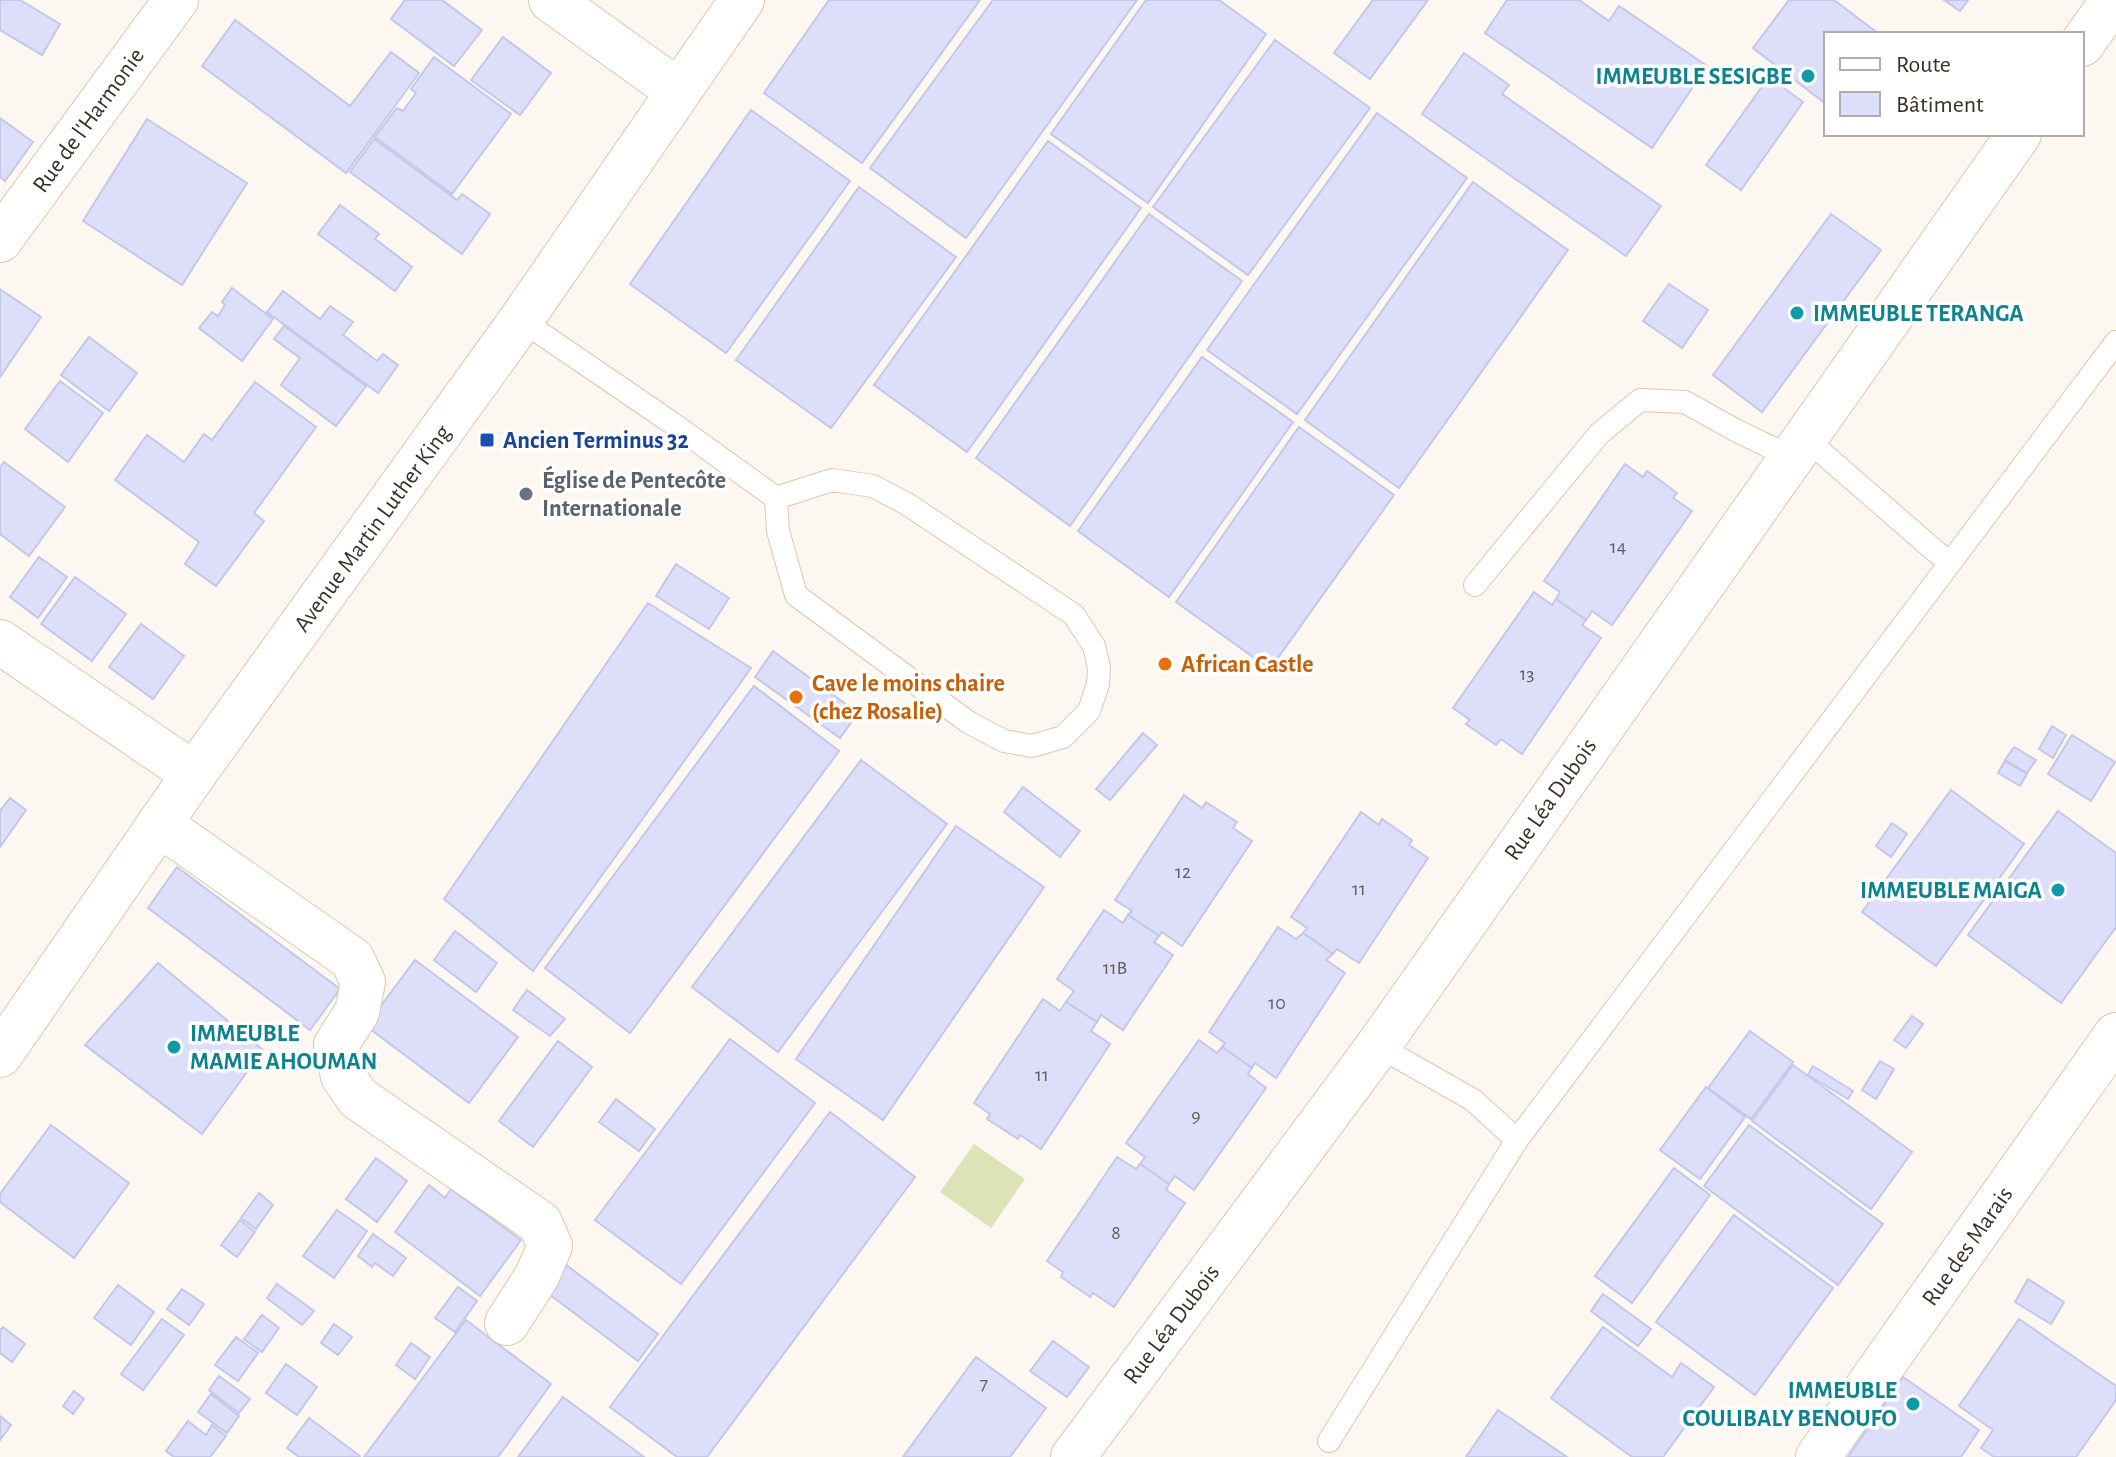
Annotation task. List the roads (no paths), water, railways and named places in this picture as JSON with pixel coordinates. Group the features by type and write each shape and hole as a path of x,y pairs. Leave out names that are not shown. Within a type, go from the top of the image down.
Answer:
{"street":[{"name":"Rue de l'Harmonie","path":"0,240 176,0"},
{"path":"551,0 678,91"},
{"name":"Avenue Martin Luther King","path":"0,1055 194,774 521,320 742,0"},
{"path":"2084,41 2113,0"},
{"name":"Rue Léa Dubois","path":"1073,1457 1378,1046 2018,136"},
{"path":"0,642 194,774"},
{"path":"159,824 352,959 363,982 357,1012 336,1045 343,1076 358,1098 540,1223 550,1246 537,1276 507,1323"},
{"name":"Rue des Marais","path":"1818,1457 2116,1035"}],"lane":[{"path":"521,320 776,498"},
{"path":"1329,1441 1517,1140 2116,342"},
{"path":"1475,585 1599,434 1640,400 1685,402 1735,430 1798,447 1949,563"},
{"path":"832,480 873,486 937,523 1074,615 1094,646 1099,667 1098,684 1089,711 1063,737 1032,746 1004,741 968,722 796,595 778,531 776,498 832,480"},
{"path":"1378,1046 1473,1100 1517,1140"}],"place":[{"name":"IMMEUBLE SESIGBE","path":"1808,76"},
{"name":"IMMEUBLE TERANGA","path":"1797,313"},
{"name":"Ancien Terminus 32","path":"487,440"},
{"name":"Église de Pentecôte Internationale","path":"526,494"},
{"name":"African Castle","path":"1165,664"},
{"name":"Cave le moins chaire (chez Rosalie)","path":"796,697"},
{"name":"IMMEUBLE MAIGA","path":"2058,890"},
{"name":"IMMEUBLE MAMIE AHOUMAN","path":"174,1047"},
{"name":"IMMEUBLE COULIBALY BENOUFO","path":"1913,1404"}]}
